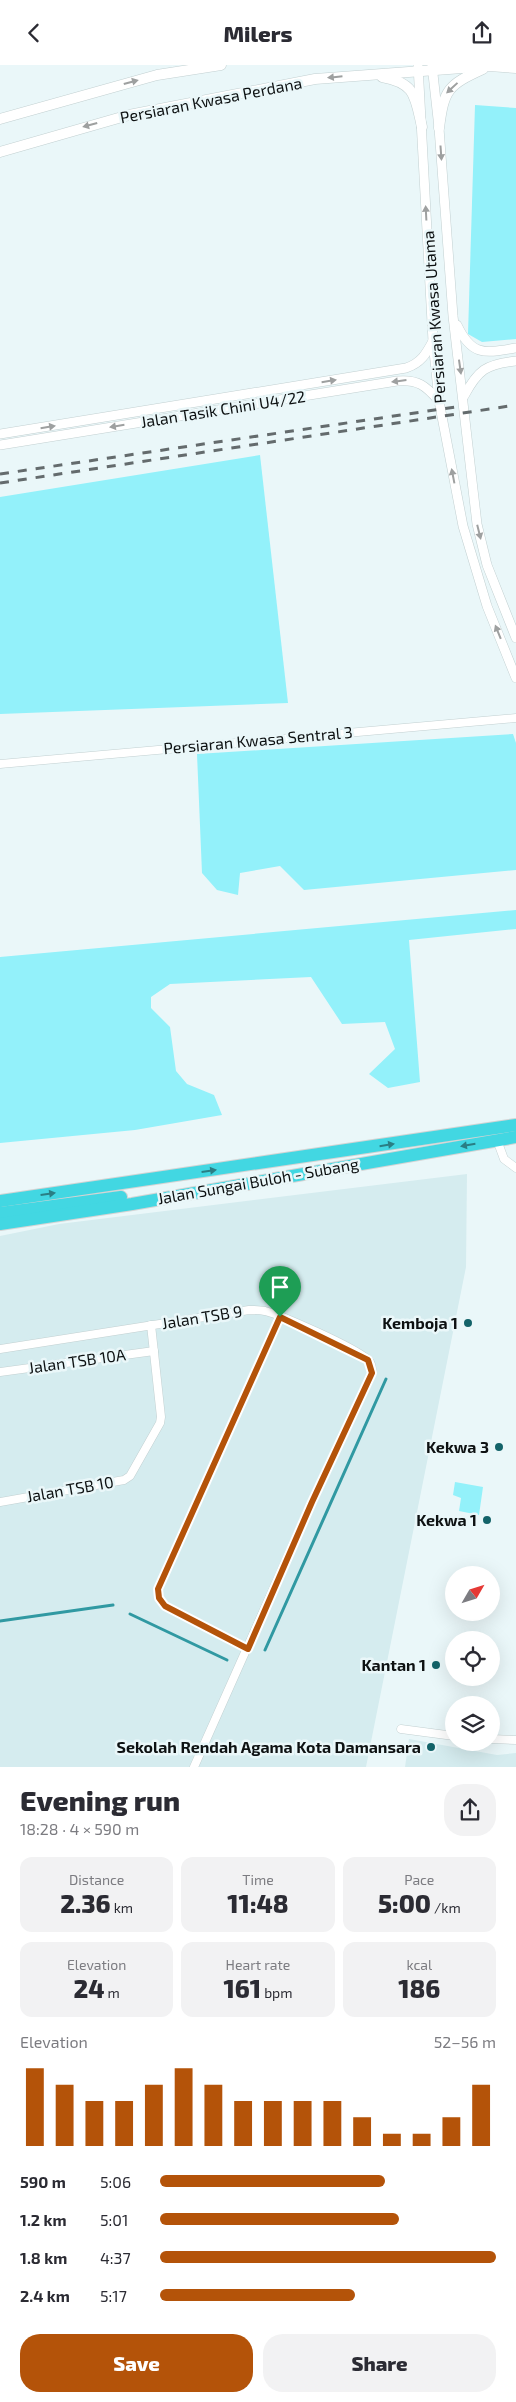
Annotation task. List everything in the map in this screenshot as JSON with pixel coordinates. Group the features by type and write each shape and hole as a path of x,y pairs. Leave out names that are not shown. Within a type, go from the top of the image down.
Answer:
{"highway":[{"name":"Jalan Sungai Buloh - Subang","path":"0,1201 516,1125"},
{"name":"Jalan Sungai Buloh - Subang","path":"0,1224 516,1137"},
{"path":"0,1213 200,1185 214,1189"}],"main road":[{"name":"Persiaran Kwasa Perdana","path":"0,119 157,75 221,65"},
{"name":"Persiaran Kwasa Perdana","path":"0,152 129,115 315,79 432,67 489,66 516,68"},
{"path":"439,127 442,102 445,94 465,77 489,66"},
{"path":"365,74 399,80 406,85 415,95 422,127"}],"street":[{"name":"Persiaran Kwasa Utama","path":"432,67 439,127 453,316 464,397 477,524 487,565 516,638"},
{"name":"Persiaran Kwasa Utama","path":"418,68 433,341 439,401 462,526 487,605 516,678"},
{"path":"453,316 464,339 476,350 486,353 516,348"},
{"name":"Jalan Tasik Chini U4/22","path":"0,434 394,371 416,365 424,357 433,341"},
{"path":"464,397 472,381 488,366 516,361"},
{"name":"Jalan Tasik Chini U4/22","path":"0,445 397,381 409,380 420,382 439,401"},
{"name":"Persiaran Kwasa Sentral 3","path":"0,764 516,718"},
{"path":"496,1140 504,1159 516,1167"},
{"name":"Jalan TSB 9","path":"0,1349 249,1310 264,1311 280,1317 368,1360 372,1373 312,1502 194,1767"},
{"path":"248,1649 165,1606 159,1598 158,1589 280,1317"},
{"name":"Jalan TSB 10","path":"0,1502 124,1480 130,1476 160,1423 151,1325"},
{"name":"Jalan TSB 10A","path":"0,1373 154,1351"},
{"path":"401,1729 445,1735"},
{"path":"500,1739 516,1740"}],"shaded area":[{"path":"475,105 516,108 516,339 482,342 468,334"},
{"path":"260,455 288,703 0,714 0,497"},
{"path":"513,734 516,743 516,870 304,890 280,866 240,873 238,895 217,890 202,873 197,754"},
{"path":"516,910 516,929 409,940 420,1082 388,1088 369,1074 395,1049 385,1022 342,1024 311,977 170,984 151,997 151,1008 170,1027 176,1071 187,1084 214,1095 222,1115 135,1130 0,1143 0,957"},
{"path":"467,1174 466,1267 366,1767 0,1767 0,1236 59,1224"},
{"path":"455,1482 483,1487 479,1515 459,1511 461,1498 453,1495"},
{"name":"Sekolah Rendah Agama Kota Damansara","path":"409,1739 445,1746 445,1751 475,1751 497,1755 516,1753 516,1767 405,1767"}],"waterway":[{"path":"265,1650 386,1379"},
{"path":"0,1621 113,1605"},
{"path":"130,1614 227,1660"}],"railway":[{"path":"0,483 516,405"},
{"path":"0,474 462,406"}],"place":[{"name":"Kemboja 1","path":"468,1323"},
{"name":"Kekwa 3","path":"499,1447"},
{"name":"Kekwa 1","path":"487,1520"},
{"name":"Kantan 1","path":"436,1665"},
{"name":"Sekolah Rendah Agama Kota Damansara","path":"431,1747"}],"route":[{"path":"280,1317 352,1350 368,1360 372,1365 372,1373 312,1502 248,1649 165,1606 159,1598 158,1589 280,1317"}]}
